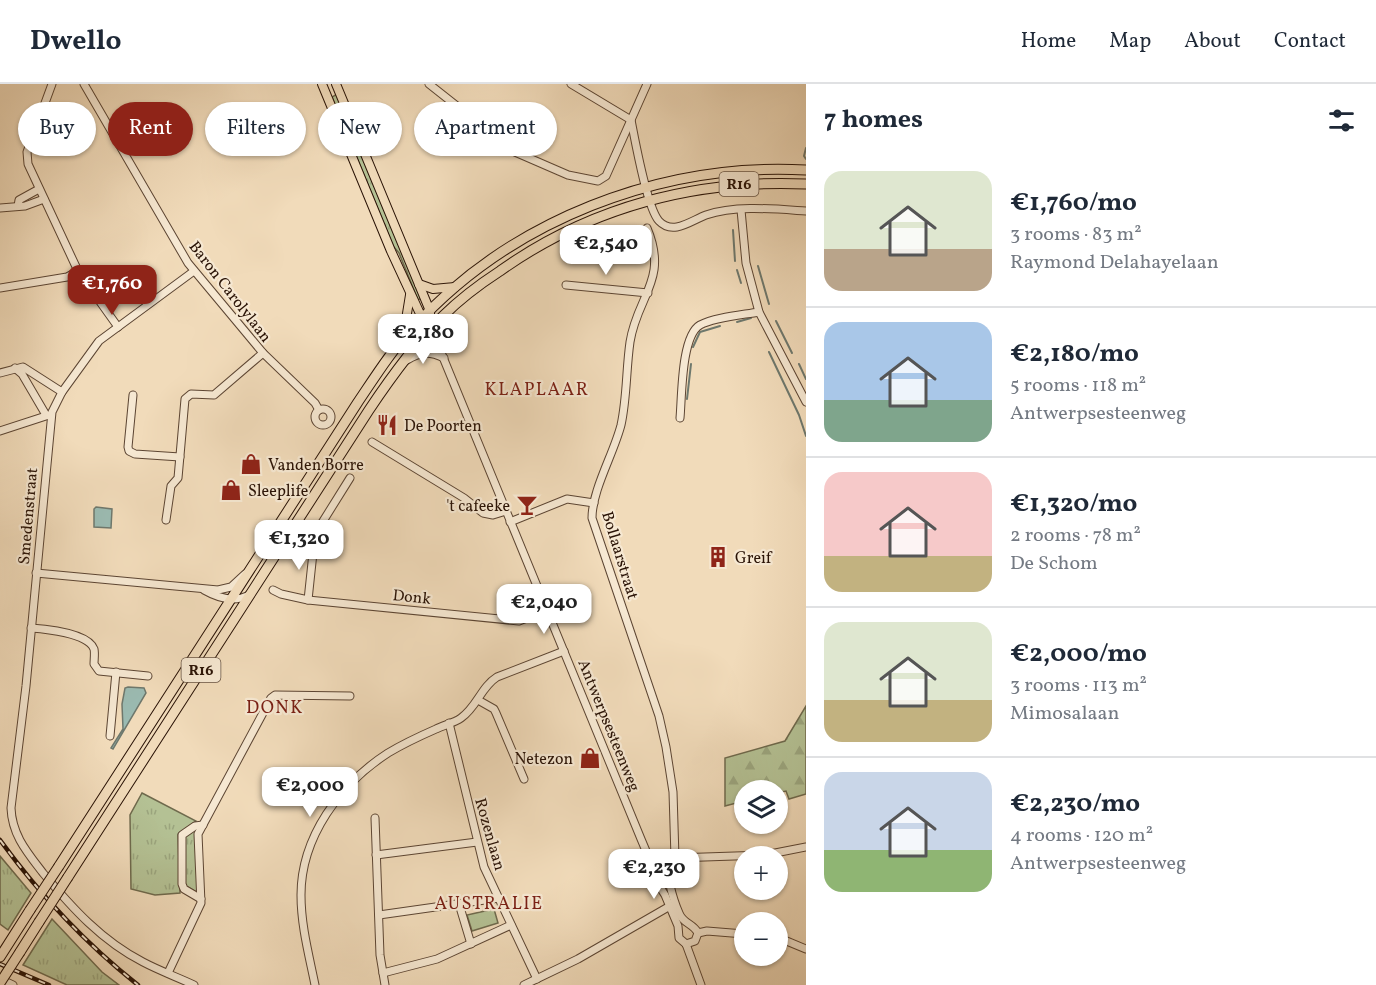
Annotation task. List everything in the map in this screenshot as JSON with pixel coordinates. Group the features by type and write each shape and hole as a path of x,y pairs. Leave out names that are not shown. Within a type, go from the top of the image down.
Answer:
{"highway":[{"name":"R16","path":"0,957 358,402 402,340 426,314 455,287 513,246 594,204 646,187 709,174 736,171 806,170"},
{"name":"R16","path":"0,981 369,410 431,328 458,302 532,249 603,215 651,200 721,186 750,183 806,184"}],"main road":[{"path":"323,86 329,91 334,89 336,84"},
{"name":"Antwerpsesteenweg","path":"336,84 419,284 431,328"},
{"name":"Antwerpsesteenweg","path":"323,86 410,291 426,314"},
{"path":"419,284 432,289 455,287"},
{"path":"402,340 410,291"}],"street":[{"path":"54,84 27,152 28,164 78,271 118,327"},
{"name":"Baron Carolylaan","path":"84,84 188,263 263,353 315,403 319,410"},
{"path":"429,84 515,152 568,175 598,181 606,176 647,84"},
{"path":"571,84 631,120 646,187 659,221 671,227 687,225 706,215 741,210 806,211"},
{"path":"18,206 19,200 39,189"},
{"path":"0,208 25,207 44,199"},
{"path":"741,210 746,263 759,312 806,402"},
{"name":"Bollaarstraat","path":"647,228 655,268 630,341 621,424 594,503 592,518 659,716 673,792 675,858"},
{"path":"0,288 67,277 78,271"},
{"name":"Smedenstraat","path":"194,271 118,327 91,351 49,414 31,628 11,815 18,839 85,920 106,938 143,962 194,985"},
{"path":"566,285 648,293"},
{"path":"680,418 687,345 693,331 708,322 759,312"},
{"name":"Antwerpsesteenweg","path":"431,328 647,855 656,865 653,876 661,886 670,906 678,926 679,938 686,944 701,985"},
{"path":"402,364 416,354 424,352 444,358"},
{"path":"166,520 171,486 178,478 185,399 191,394 214,395 263,353"},
{"path":"0,373 23,367 62,392"},
{"path":"0,431 49,414 22,374 15,368"},
{"path":"133,395 129,451 135,454 180,458"},
{"path":"372,442 464,498 483,513 493,516 506,511"},
{"path":"308,600 315,534 351,478"},
{"path":"510,522 567,499 594,503"},
{"path":"36,573 202,589 229,588 249,572"},
{"path":"202,589 219,597 231,599 249,596"},
{"name":"Donk","path":"273,590 308,600 519,621 547,610"},
{"path":"219,597 223,611"},
{"path":"31,628 64,631 90,645 94,651 93,664 99,671 148,676"},
{"path":"315,985 303,924 301,894 303,874 314,835 339,795 360,774 387,753 465,715 489,682 564,651"},
{"path":"110,736 116,672"},
{"path":"168,974 201,903 198,834 272,696 350,696"},
{"path":"478,700 496,713 524,780"},
{"name":"Rozenlaan","path":"449,723 484,867 537,979"},
{"path":"375,818 379,915 385,985"},
{"path":"201,899 184,889 182,884 180,842 182,835 195,826 203,825"},
{"path":"376,855 477,842"},
{"path":"669,865 675,858 765,855 806,847"},
{"path":"656,865 660,862 669,865 672,870 670,885 680,915 684,922 695,928 698,933"},
{"path":"379,915 499,898"},
{"path":"459,903 471,944"},
{"path":"524,985 578,959 670,906"},
{"path":"383,973 437,959 511,925"},
{"path":"698,933 707,931 734,933"},
{"path":"686,944 695,941 698,933"},
{"path":"788,942 806,949"},
{"path":"0,981 13,985"}],"green space":[{"path":"337,94 340,102 334,102 332,97"},
{"path":"356,156 363,156 421,298 418,300 399,253 393,246"},
{"path":"806,706 806,794 789,799 788,780 734,780 734,804 725,806 725,758 785,741"},
{"path":"142,793 196,821 178,834 180,893 155,895 131,889 130,815"},
{"path":"198,830 198,893 186,886 184,882 183,842 186,835"},
{"path":"0,856 31,893 8,930 0,924"},
{"path":"494,909 498,923 472,931 467,915"},
{"path":"52,919 102,972 119,985 67,985 23,965"}],"water":[{"path":"96,507 112,509 111,528 94,527"},
{"path":"125,688 144,688 146,693 113,749 111,748 123,729 122,704"}],"waterway":[{"path":"806,148 804,156 806,159"},
{"path":"733,230 735,261"},
{"path":"758,266 769,304"},
{"path":"737,270 741,283"},
{"path":"737,322 751,318"},
{"path":"776,321 792,353"},
{"path":"693,347 700,332 720,326"},
{"path":"769,352 799,415 806,436"},
{"path":"687,399 691,364"},
{"path":"799,364 806,379"}],"railway":[{"path":"0,840 64,917 138,985"},
{"path":"0,964 49,985"}],"place":[{"name":"De Poorten","path":"387,425"},
{"name":"Vanden Borre","path":"251,464"},
{"name":"Sleeplife","path":"231,490"},
{"name":"'t cafeeke","path":"527,505"},
{"name":"Greif","path":"718,557"},
{"name":"Netezon","path":"590,758"}],"district":[{"name":"KLAPLAAR","path":"537,389"},
{"name":"DONK","path":"275,707"},
{"name":"AUSTRALIE","path":"489,903"}]}
